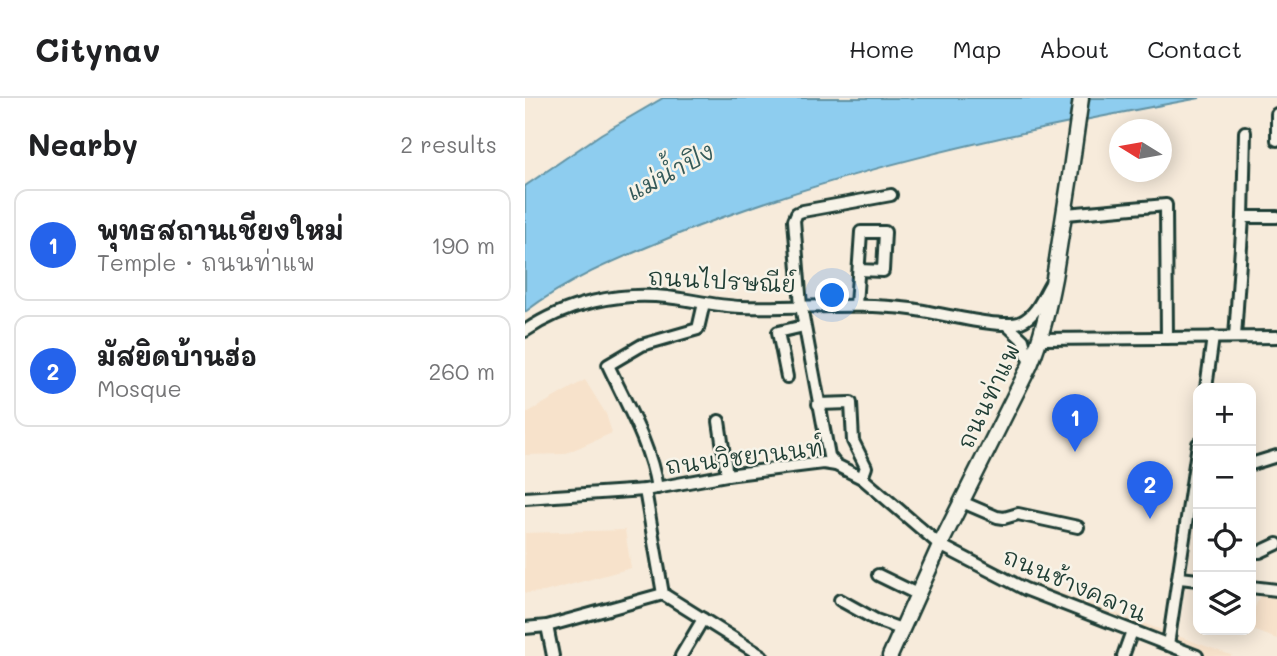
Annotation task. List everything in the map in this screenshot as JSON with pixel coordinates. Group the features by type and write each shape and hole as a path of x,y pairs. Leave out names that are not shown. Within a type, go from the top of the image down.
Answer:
{"main road":[{"name":"ถนนท่าแพ","path":"890,656 940,545 1041,339 1051,300 1066,214 1081,98"}],"street":[{"path":"1277,114 1277,140"},
{"path":"1235,337 1243,217 1245,132"},
{"path":"829,461 801,306 794,220 797,213 891,195"},
{"path":"1066,214 1166,205 1167,338"},
{"path":"1243,217 1277,217"},
{"path":"856,305 859,270"},
{"path":"1007,325 1022,322 1034,312 1053,279"},
{"name":"ถนนไปรษณีย์","path":"525,331 557,313 582,304 647,296 742,307 856,305 937,312 1007,325"},
{"path":"663,594 651,489 653,462 608,365 642,345 698,329 704,303"},
{"path":"1007,325 1023,340 1030,366"},
{"path":"787,377 778,332 804,326"},
{"path":"1207,383 1213,337"},
{"path":"1041,339 1277,337"},
{"path":"818,404 851,403 853,441 866,467 862,478"},
{"path":"719,421 727,475"},
{"path":"1256,462 1277,456"},
{"name":"ถนนวิชยานนท์","path":"525,498 651,489 829,461 862,478 940,545"},
{"path":"962,502 997,517 1018,514 1078,527"},
{"path":"1168,645 1183,578 1193,502"},
{"path":"1256,552 1277,544"},
{"name":"ถนนช้างคลาน","path":"940,545 1025,589 1197,656"},
{"path":"878,575 917,594"},
{"path":"1183,578 1193,576"},
{"path":"1183,578 1193,579"},
{"path":"1256,588 1277,590"},
{"path":"525,628 547,626 663,594 762,656"},
{"path":"840,600 876,620 901,629"},
{"path":"681,656 703,619"},
{"path":"547,626 553,656"},
{"path":"1123,656 1132,631"}],"shaded area":[{"path":"585,380 606,414 612,433 564,454 525,455 525,414"},
{"path":"625,530 631,568 544,592 525,593 525,533"},
{"path":"1035,584 1233,656 1177,656 1029,596"},
{"path":"1262,591 1277,596 1277,639 1256,631 1256,605"}],"water":[{"name":"แม่น้ำปิง","path":"663,98 1200,98 1067,123 935,153 804,190 739,211 617,260 561,288 525,312 525,186 601,134"}],"place":[{"name":"พุทธสถานเชียงใหม่","path":"1075,452"},
{"name":"มัสยิดบ้านฮ่อ","path":"1150,519"}]}
